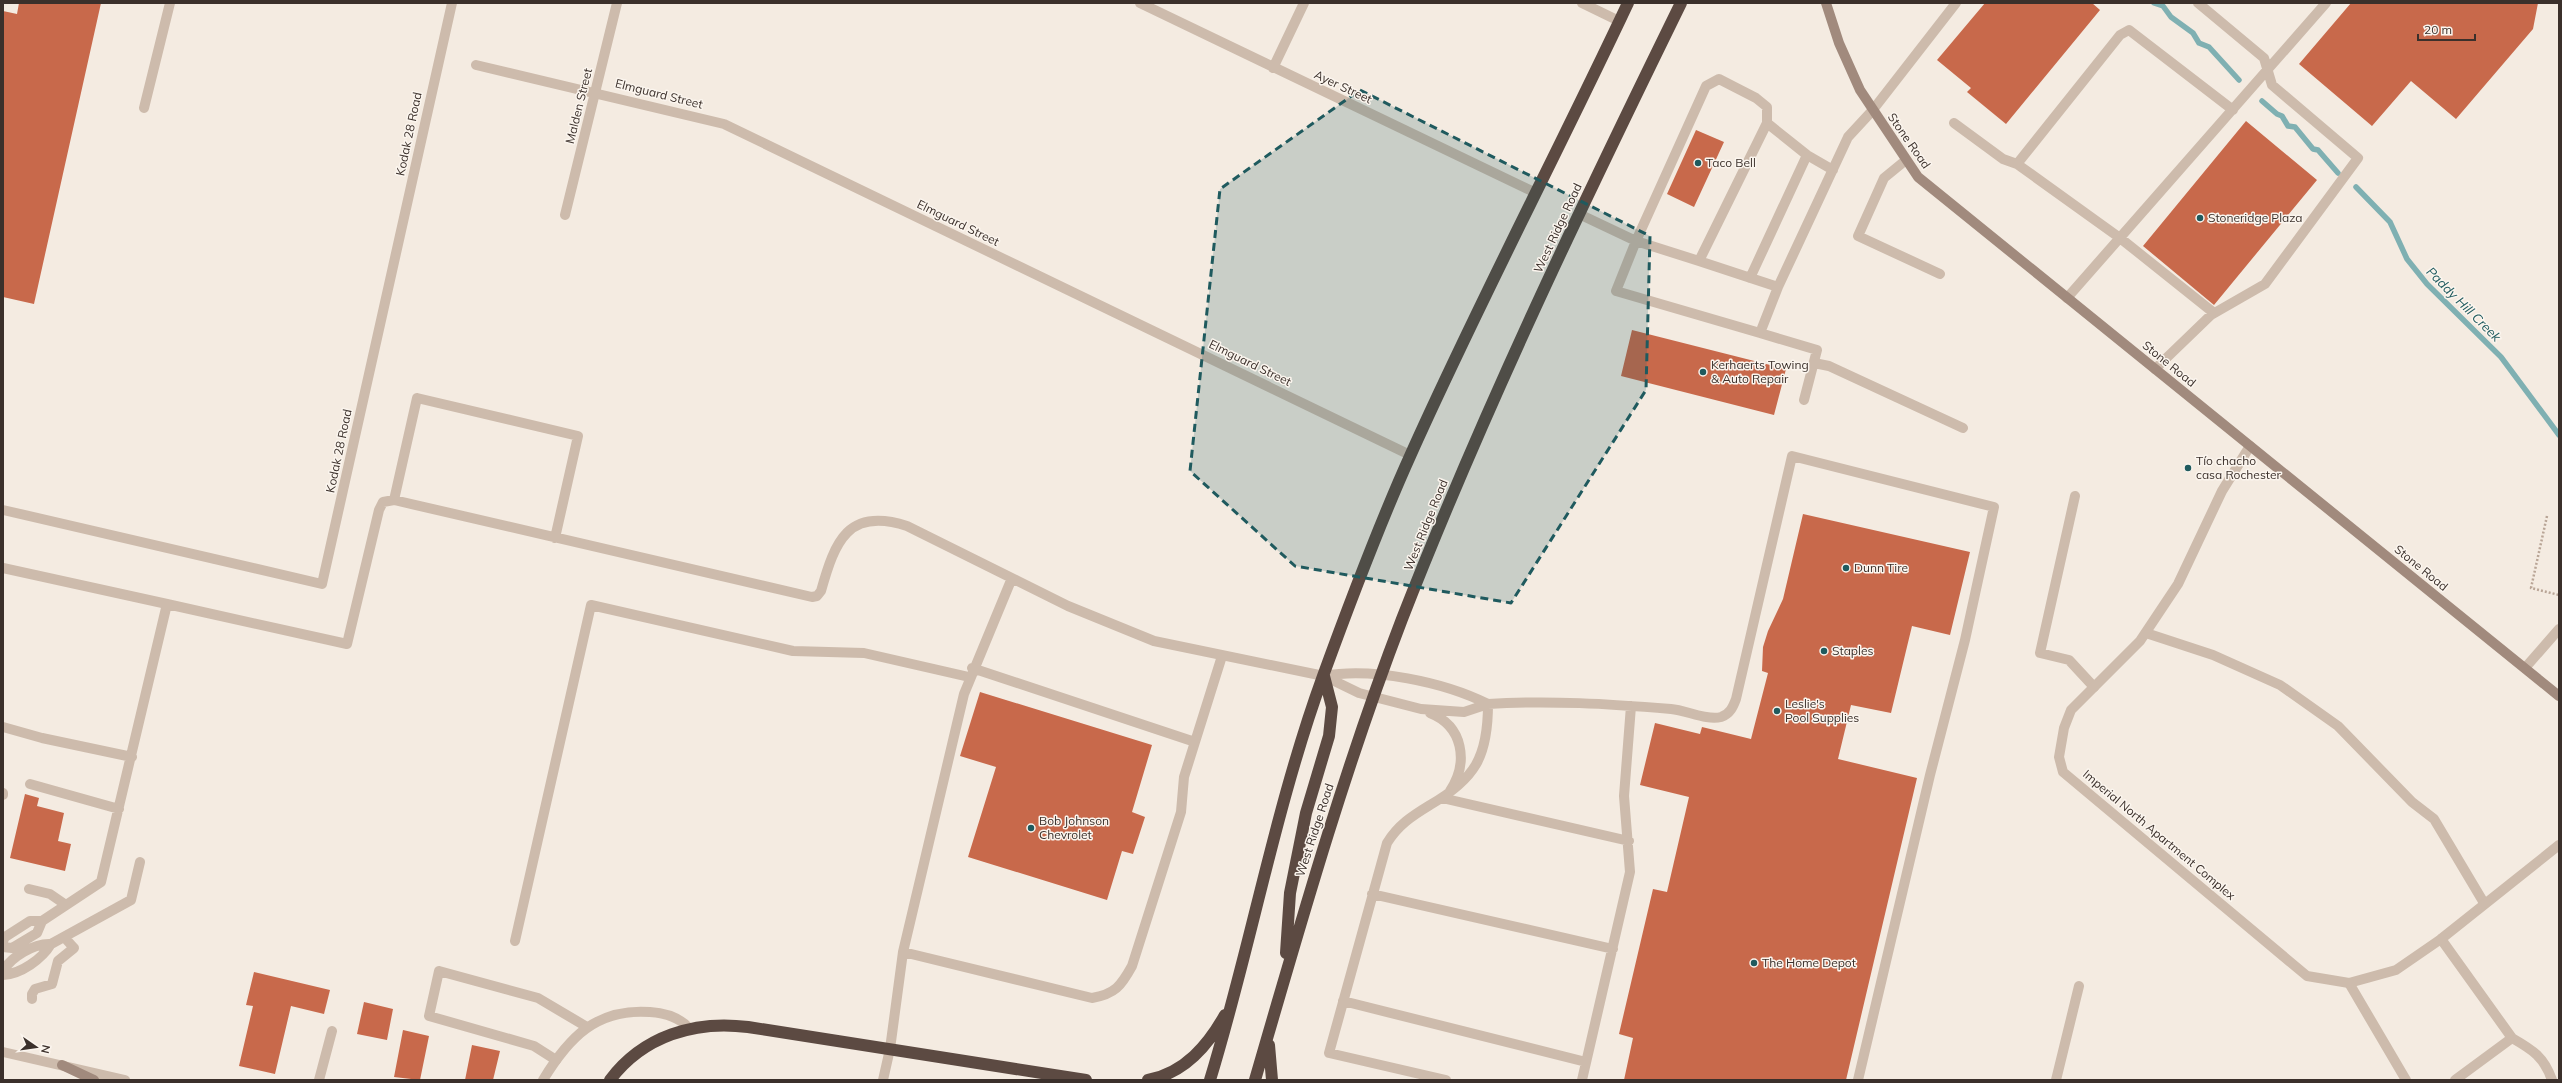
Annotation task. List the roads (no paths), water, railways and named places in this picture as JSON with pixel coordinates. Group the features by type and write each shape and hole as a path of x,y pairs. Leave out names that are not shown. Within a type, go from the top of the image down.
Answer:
{"highway":[{"path":"1210,1080 1234,996 1275,832 1324,676 1410,455 1628,3"},
{"name":"West Ridge Road","path":"1255,1080 1322,852 1383,674 1456,488 1579,214 1681,3"},
{"path":"1285,976 1290,893 1306,812 1329,736 1332,707 1324,676"},
{"path":"1148,1080 1170,1073 1196,1056 1219,1026 1234,996"},
{"path":"1271,1023 1269,1059 1272,1080"},
{"path":"610,1080 624,1064 642,1049 662,1038 689,1028 705,1025 737,1025 1086,1080"}],"street":[{"path":"144,108 170,3"},
{"name":"Kodak 28 Road","path":"3,510 322,584 452,3"},
{"name":"Malden Street","path":"565,215 617,3"},
{"name":"Ayer Street","path":"1140,3 1536,193"},
{"path":"1273,68 1304,3"},
{"path":"1582,3 1619,21"},
{"name":"Stone Road","path":"1826,3 1849,68 1872,111 1918,177 2559,696"},
{"path":"1760,333 1778,287 1848,136 1872,111 1956,3"},
{"path":"2155,369 2214,313 2265,284 2358,158 2272,85 2264,58 2198,3"},
{"path":"2067,298 2326,3"},
{"path":"2017,164 2120,35 2129,30 2233,110"},
{"name":"Elmguard Street","path":"476,65 596,92 724,124 1410,455"},
{"path":"1699,261 1767,123 1767,107 1756,98 1719,79 1706,86 1636,241 1616,291 1817,350 1804,400"},
{"path":"1767,123 1807,155 1833,170"},
{"path":"1954,123 2003,159 2017,164 2120,238 2214,313"},
{"path":"1750,278 1807,155"},
{"path":"1906,160 1884,178 1858,236 1940,274"},
{"path":"1579,214 1636,241 1778,287"},
{"path":"1814,363 1828,366 1963,428"},
{"path":"394,500 417,398 448,405 578,436 555,538"},
{"name":"Imperial North Apartment Complex","path":"2250,446 2222,491 2178,584 2146,633 2071,710 2064,728 2058,757 2063,772 2307,976 2349,983 2396,970 2441,939 2484,903 2559,845"},
{"path":"1421,709 1464,712 1488,704 1534,702 1673,709 1720,717 1727,714 1733,708 1792,456 1994,507 1965,640 1930,775 1858,1080"},
{"path":"2075,496 2040,653 2069,660 2094,687"},
{"path":"3,568 347,644 379,510 383,502 394,500 812,597 817,596 821,591 834,551 845,535 868,520 881,519 907,526 1068,606 1132,634 1177,647 1324,676 1353,672 1383,674 1453,690 1488,704"},
{"path":"882,1080 890,1049 903,952 951,745 971,673 1012,578"},
{"path":"3,941 5,937 30,921 42,921 101,882 120,810 167,604"},
{"path":"515,940 591,605 793,651 864,653 971,673 1195,742"},
{"path":"2525,668 2559,629"},
{"path":"2146,633 2213,655 2280,685 2338,726 2412,802 2434,819 2484,903"},
{"path":"903,952 1092,998 1107,995 1123,983 1132,966 1181,812 1184,777 1222,656"},
{"path":"1324,676 1343,687 1374,699 1421,709 1432,713 1448,725 1454,732 1461,749 1460,768 1445,796"},
{"path":"1446,1080 1329,1053 1387,843 1393,833 1408,818 1445,796 1466,780 1474,769 1484,739 1488,704"},
{"path":"1582,1080 1630,872 1629,841 1624,796 1631,706"},
{"path":"3,727 42,738 132,757"},
{"path":"30,784 120,810"},
{"path":"1445,796 1629,841"},
{"path":"3,972 8,963 40,944 51,944 131,900 140,862"},
{"path":"29,889 50,894 66,906"},
{"path":"1372,894 1613,949"},
{"path":"3,947 12,948 37,933 42,921"},
{"path":"32,999 32,994 35,989 52,984 58,961 74,948 64,937"},
{"path":"2441,939 2512,1038 2534,1050 2549,1070 2552,1080"},
{"path":"3,975 13,974 45,954 51,944"},
{"path":"556,1060 534,1046 429,1016 439,971 538,998 587,1027"},
{"path":"2349,983 2406,1080"},
{"path":"2056,1080 2079,986"},
{"path":"1343,1001 1586,1062"},
{"path":"543,1080 568,1044 587,1027 609,1016 639,1012 664,1014 676,1018 689,1028"},
{"path":"319,1080 332,1030"},
{"path":"2455,1080 2512,1038"},
{"path":"3,1052 125,1080"},
{"path":"62,1065 94,1080"}],"waterway":[{"name":"Paddy Hill Creek","path":"2154,3 2163,6 2171,17 2193,33 2199,43 2209,47 2239,80"},
{"name":"Paddy Hill Creek","path":"2262,101 2277,114 2282,116 2288,126 2295,127 2313,149 2318,150 2338,173"},
{"name":"Paddy Hill Creek","path":"2356,187 2390,222 2407,259 2427,284 2501,357 2559,435"}],"place":[{"name":"Taco Bell","path":"1698,163"},
{"name":"Stoneridge Plaza","path":"2200,218"},
{"name":"Kerhaerts Towing & Auto Repair","path":"1703,372"},
{"name":"Tío chacho casa Rochester","path":"2188,468"},
{"name":"Dunn Tire","path":"1846,568"},
{"name":"Staples","path":"1824,651"},
{"name":"Leslie's Pool Supplies","path":"1777,711"},
{"name":"Bob Johnson Chevrolet","path":"1031,828"},
{"name":"The Home Depot","path":"1754,963"}]}
